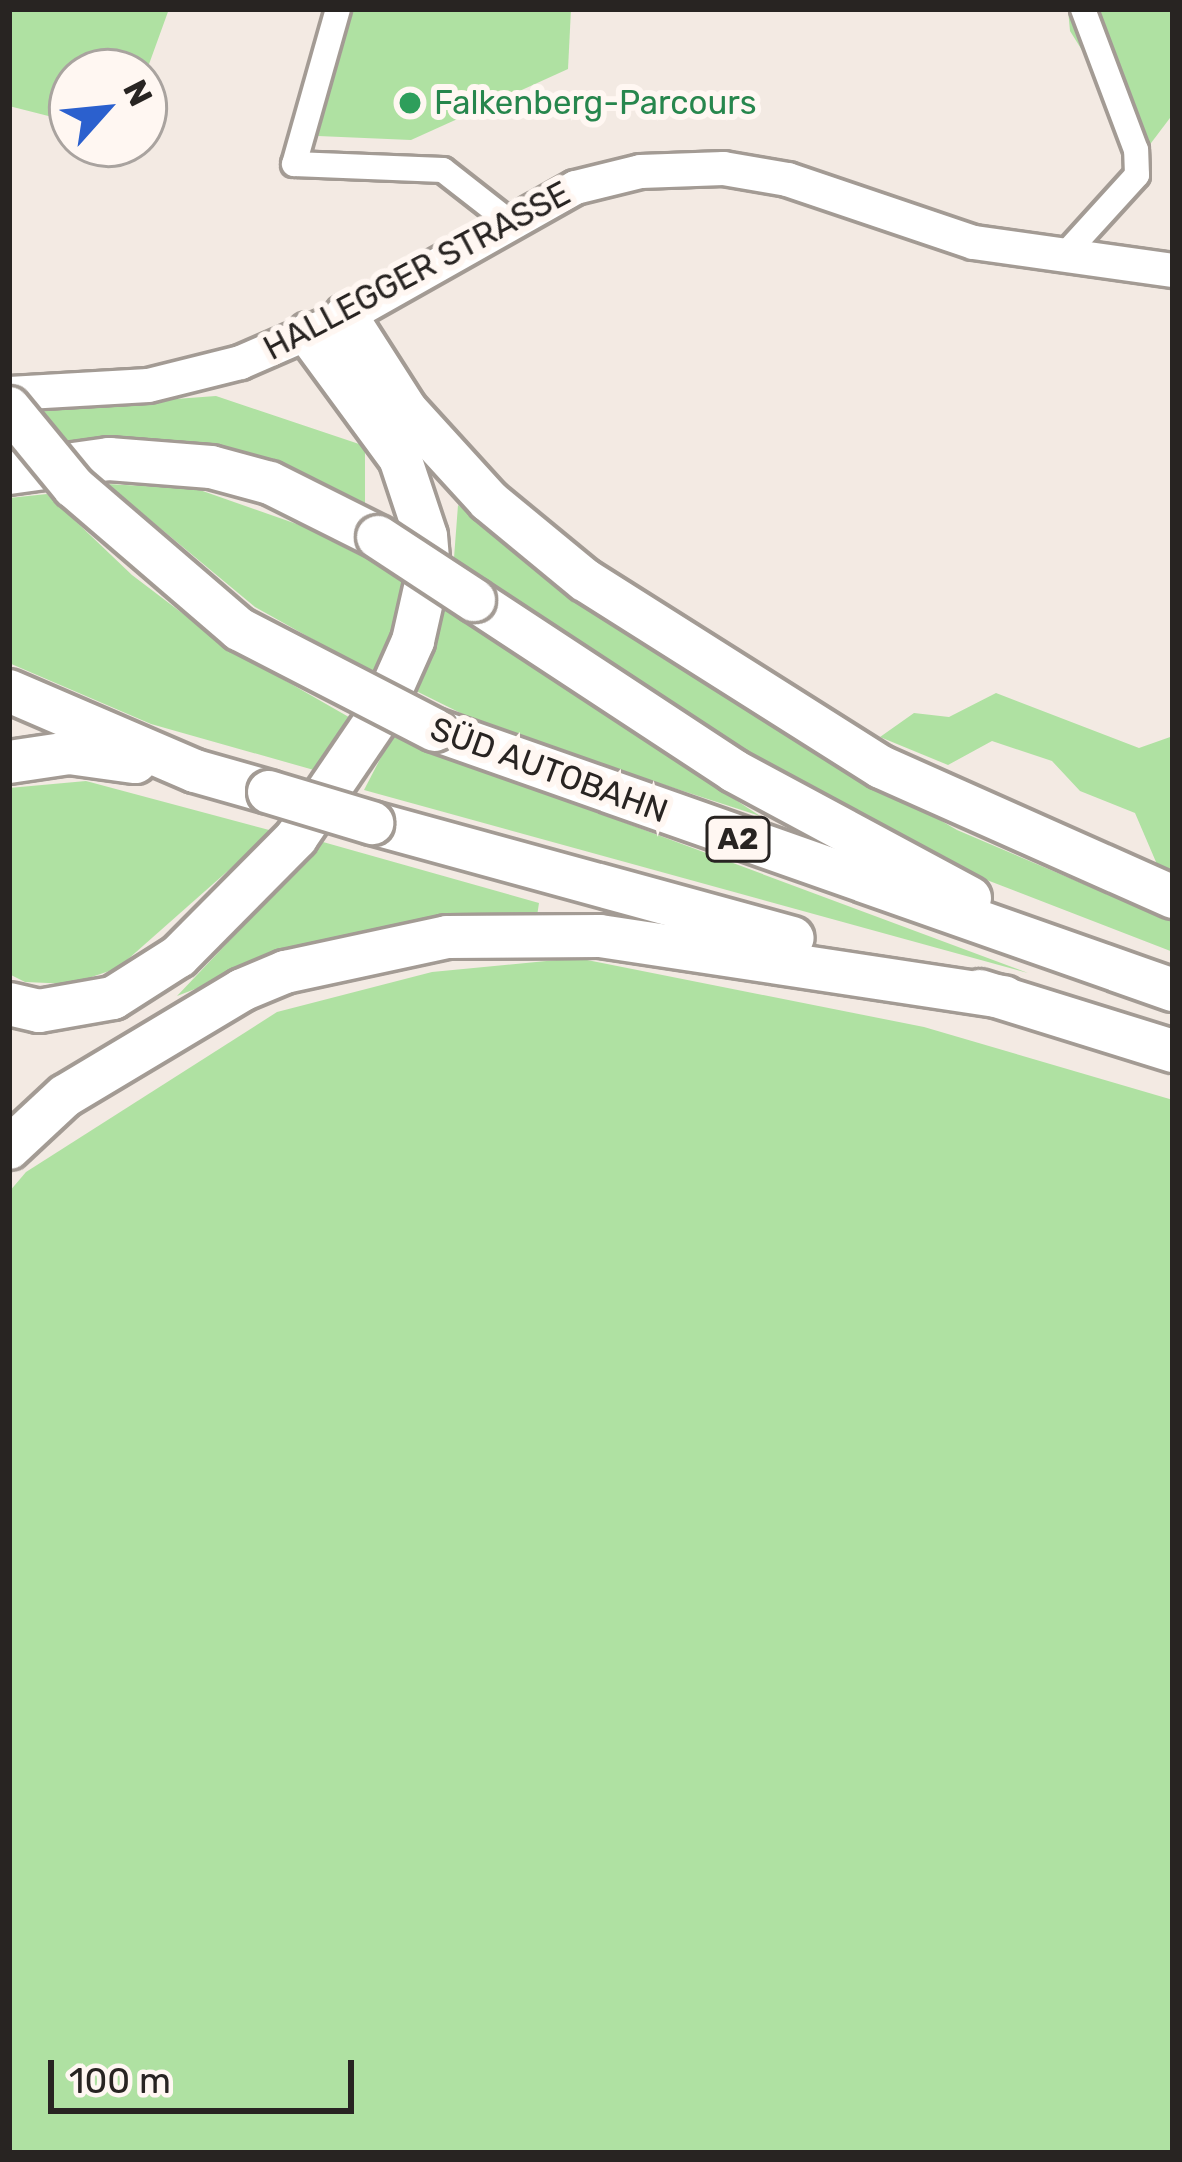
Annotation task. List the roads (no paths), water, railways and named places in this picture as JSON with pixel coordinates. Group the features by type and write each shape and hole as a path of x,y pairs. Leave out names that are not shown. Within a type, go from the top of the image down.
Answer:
{"highway":[{"path":"328,325 489,501 586,580 880,767 1173,897"},
{"path":"9,1004 39,1011 112,998 179,956 296,838 364,743 397,677 429,570 417,500 328,325"},
{"name":"SÜD AUTOBAHN","path":"9,408 74,487 239,629 435,730 1173,990"},
{"path":"9,473 109,459 212,467 270,483 379,537 734,771 1042,944"},
{"path":"9,691 195,771 1004,997 1173,1051"},
{"path":"9,762 69,753 195,771"},
{"path":"9,1148 64,1096 242,990 285,972 447,937 600,936 1004,997"}],"main road":[{"name":"HALLEGGER STRASSE","path":"9,393 148,385 240,362 328,325 507,220 605,176 723,168 787,179 940,234 1173,270"}],"street":[{"path":"338,9 294,164 443,170 507,220"},
{"path":"1067,252 1137,175 1136,150 1083,9"}],"place":[{"name":"Falkenberg-Parcours","path":"410,103"}]}
